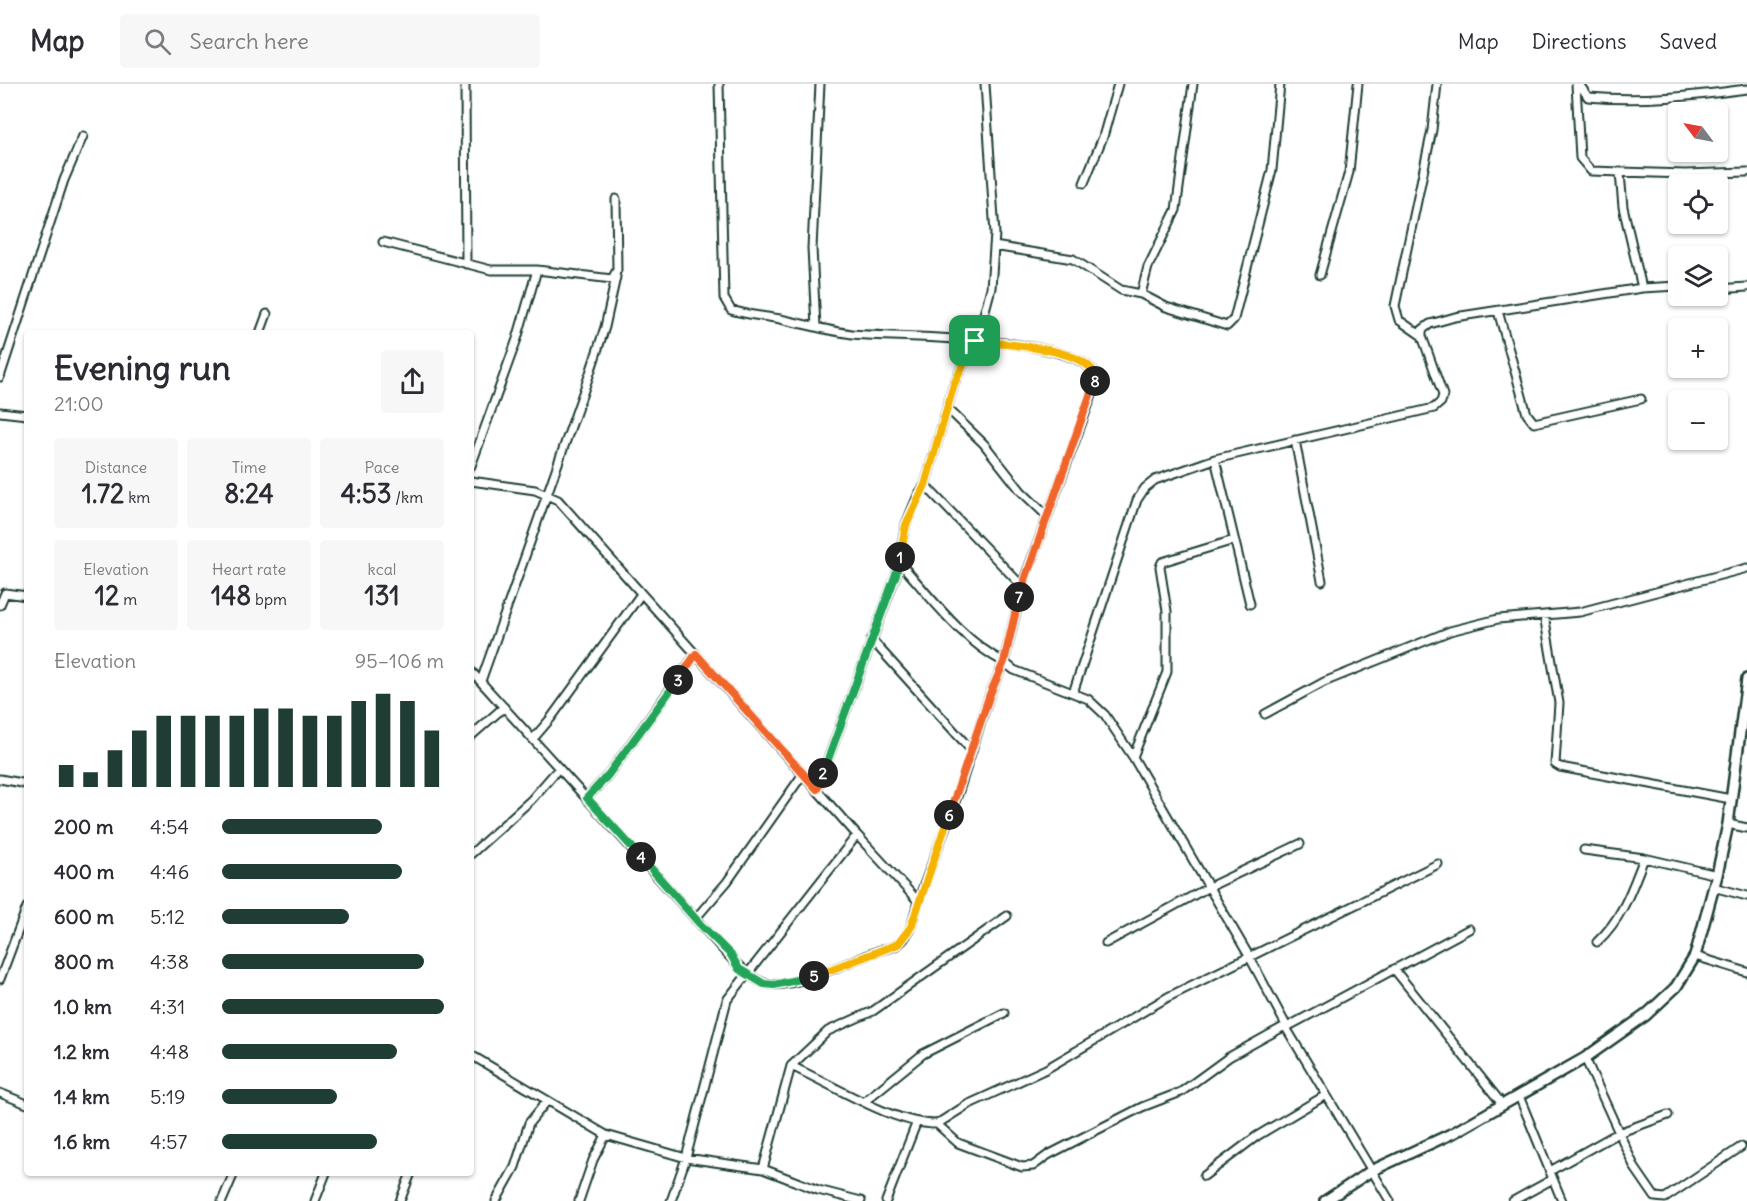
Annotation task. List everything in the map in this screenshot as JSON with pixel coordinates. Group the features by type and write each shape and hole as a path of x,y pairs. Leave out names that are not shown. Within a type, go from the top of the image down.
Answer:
{"street":[{"path":"465,84 466,264"},
{"path":"474,674 695,919 731,955 739,969 764,984 784,984 834,970 891,948 898,944 911,927 990,694 1004,662 1022,586 1093,392 1095,373 1083,361 1040,348 940,336 896,337 849,333 736,312 725,304 719,84"},
{"path":"816,327 812,248 820,84"},
{"path":"817,789 899,562 906,525 925,485 954,384 975,341 991,288 994,246 985,84"},
{"path":"1084,183 1103,137 1118,84"},
{"path":"1142,294 1148,267 1173,220 1193,84"},
{"path":"994,246 1073,259 1121,290 1142,294 1166,308 1227,326 1231,323 1272,170 1280,84"},
{"path":"1320,275 1349,172 1358,84"},
{"path":"1422,336 1399,320 1395,306 1415,200 1432,130 1437,84"},
{"path":"1578,84 1588,96 1611,99 1690,97 1747,89"},
{"path":"1578,84 1580,158 1591,171 1620,173 1747,172"},
{"path":"0,377 64,180 83,136"},
{"path":"1620,173 1623,207 1642,288"},
{"path":"481,681 605,327 616,277 616,199"},
{"path":"383,242 491,270 537,270 612,279 616,277"},
{"path":"474,458 517,339 537,270"},
{"path":"1073,693 1137,500 1145,488 1155,480 1215,459 1434,408 1441,402 1443,395 1422,336 1422,330 1430,324 1455,316 1642,288 1668,287"},
{"path":"1728,288 1747,287"},
{"path":"1498,311 1527,414 1534,423 1641,399"},
{"path":"261,330 267,314"},
{"path":"947,408 984,444 1021,491 1047,516"},
{"path":"0,412 24,415"},
{"path":"1295,440 1322,581"},
{"path":"1215,459 1250,604"},
{"path":"474,481 535,490 548,494 564,506 918,901"},
{"path":"925,485 1022,586"},
{"path":"1133,758 1167,672 1167,611 1160,567 1162,562 1234,540"},
{"path":"899,562 960,629 987,653 1014,670 1095,704 1133,758 1249,956 1286,1027 1390,1201"},
{"path":"1265,714 1324,682 1450,631 1498,619 1580,612 1747,568"},
{"path":"0,605 5,593 24,596"},
{"path":"532,739 551,718 641,594"},
{"path":"1544,615 1559,703 1555,764 1560,767 1731,799"},
{"path":"871,639 972,751"},
{"path":"587,798 608,775 696,654"},
{"path":"1325,1201 1371,1171 1453,1133 1585,1058 1662,1001 1676,987 1695,956 1717,875 1728,824 1744,722 1747,679"},
{"path":"474,733 504,707"},
{"path":"474,851 531,800 559,768"},
{"path":"695,919 727,882 803,774"},
{"path":"0,778 24,783"},
{"path":"1728,824 1747,828"},
{"path":"670,1201 686,1158 727,1000 857,835"},
{"path":"1106,943 1209,887 1300,844"},
{"path":"1584,850 1644,858 1717,875"},
{"path":"1597,942 1610,930 1626,904 1644,858"},
{"path":"791,1066 916,1124 937,1124 967,1106 1046,1069 1168,997 1438,864"},
{"path":"1713,887 1747,896"},
{"path":"0,979 24,915"},
{"path":"763,1169 791,1066 828,1031 873,1011 1007,916"},
{"path":"937,1124 958,1143 985,1155 1015,1166 1033,1166 1142,1107 1181,1092 1229,1057 1469,929"},
{"path":"1695,956 1747,972"},
{"path":"1394,969 1502,1104"},
{"path":"865,1101 923,1054 1004,1013"},
{"path":"474,1057 606,1135 686,1158 763,1169 818,1190 855,1200"},
{"path":"1585,1058 1635,1168 1655,1197 1661,1199 1741,1147"},
{"path":"0,1093 24,1103"},
{"path":"1204,1176 1257,1136 1326,1095"},
{"path":"1518,1096 1562,1201"},
{"path":"496,1201 514,1167 529,1123 547,1101"},
{"path":"1550,1171 1618,1133 1668,1115"},
{"path":"886,1201 916,1124"},
{"path":"579,1201 593,1160 606,1135"},
{"path":"222,1201 233,1176"},
{"path":"315,1201 325,1176"},
{"path":"400,1201 410,1176"},
{"path":"1513,1201 1553,1179"}],"route":[{"path":"975,341 1040,348 1083,361 1095,373 1096,383 1022,586 1004,662 990,694 958,794 918,901 911,927 904,938 891,948 878,951 834,970 784,984 764,984 739,969 731,955 700,924 587,798 608,775 696,654 817,789 896,574 906,525 918,495 925,485 954,384 975,341"}]}
